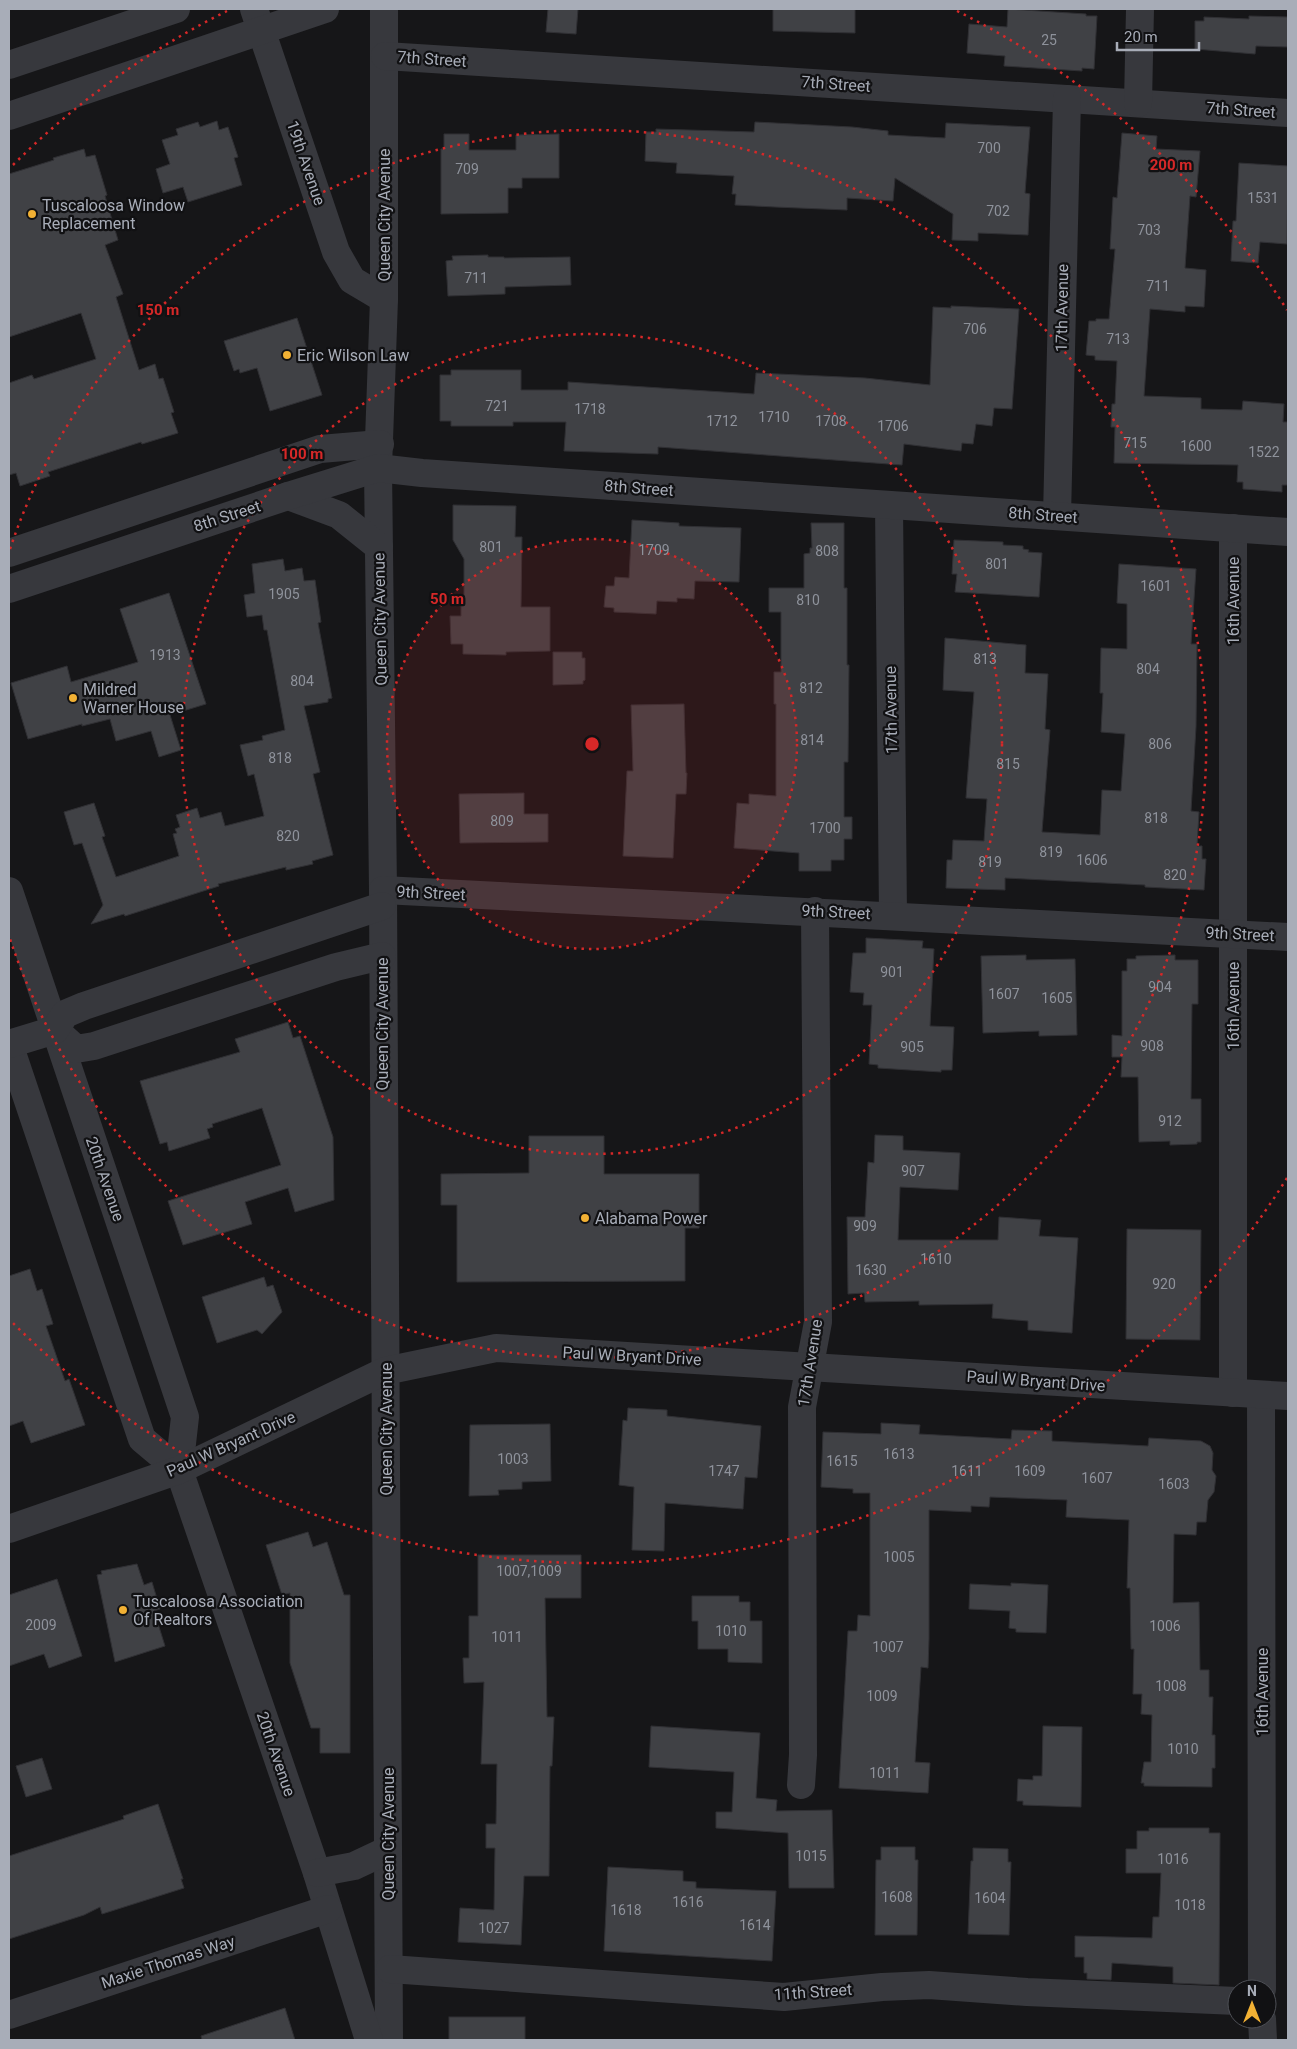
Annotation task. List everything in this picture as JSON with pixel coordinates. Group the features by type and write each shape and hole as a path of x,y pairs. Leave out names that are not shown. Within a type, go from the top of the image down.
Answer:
{"street":[{"path":"9,65 176,9"},
{"path":"9,116 258,20 325,9"},
{"name":"Queen City Avenue","path":"384,9 384,298 379,456 379,547 389,2040"},
{"path":"1138,103 1140,9"},
{"name":"19th Avenue","path":"258,20 336,252 352,280 384,298"},
{"name":"7th Street","path":"384,56 1288,113"},
{"name":"17th Avenue","path":"1057,516 1066,99"},
{"name":"8th Street","path":"9,553 320,449 379,456 422,473 1288,532"},
{"name":"8th Street","path":"9,589 288,496 379,456"},
{"path":"288,496 339,515 379,547"},
{"name":"17th Avenue","path":"889,505 893,914"},
{"name":"16th Avenue","path":"1233,528 1233,1393"},
{"name":"20th Avenue","path":"9,891 185,1417 179,1470 317,1873 369,2040"},
{"name":"9th Street","path":"55,1030 64,1014 382,898 567,901 893,914 1288,937"},
{"name":"17th Avenue","path":"801,1785 804,1755 802,1407 818,1322 815,911"},
{"path":"179,1470 142,1439 9,1044 55,1030 76,1049 94,1046 336,967 382,956"},
{"name":"Paul W Bryant Drive","path":"9,1529 179,1470 385,1371 496,1348 1288,1396"},
{"name":"16th Avenue","path":"1261,1395 1262,1979"},
{"path":"317,1873 354,1866 388,1850"},
{"name":"Maxie Thomas Way","path":"9,2015 328,1909"},
{"name":"11th Street","path":"390,1969 784,1996 929,1985 1027,1992 1227,2001"}],"building":[{"path":"548,9 578,9 576,34 546,32"},
{"path":"773,9 855,9 855,33 773,31"},
{"path":"1008,9 1097,16 1094,69 1082,68 1082,71 1004,66 1005,56 967,53 969,24 1007,27"},
{"path":"1249,16 1288,17 1288,47 1256,46 1255,54 1195,49 1195,21 1204,21 1204,17 1249,19"},
{"path":"217,121 219,130 228,127 238,157 234,158 242,185 188,202 183,187 163,193 156,169 170,164 162,140 178,135 176,129 198,122 200,127"},
{"path":"755,122 852,127 888,131 888,135 945,138 946,123 1030,127 1025,193 1030,194 1028,235 978,233 978,241 952,240 953,214 895,178 893,201 847,198 847,210 735,205 736,194 732,194 734,176 676,173 677,163 645,161 646,132 656,132 656,129 754,132"},
{"path":"1122,133 1157,136 1156,149 1200,151 1196,197 1190,196 1185,268 1206,270 1204,307 1185,306 1185,312 1150,309 1144,396 1201,398 1201,409 1242,410 1243,401 1284,404 1283,422 1288,422 1288,485 1282,485 1282,492 1243,489 1243,482 1237,482 1238,465 1114,463 1115,427 1111,427 1112,404 1115,404 1117,361 1095,360 1095,356 1086,355 1089,321 1109,319 1115,249 1110,249 1113,197 1117,198"},
{"path":"444,134 469,134 469,150 516,150 516,135 559,134 559,178 522,178 522,188 508,188 508,213 441,214 441,149 444,149"},
{"path":"84,149 86,157 95,155 107,195 105,196 118,240 105,245 123,294 116,297 139,370 155,364 159,379 163,378 174,412 171,413 178,433 142,444 141,442 48,472 50,476 20,486 16,473 9,475 9,383 32,375 34,379 96,359 81,313 9,337 9,174"},
{"path":"1239,163 1288,166 1287,244 1260,242 1258,263 1231,261 1233,221 1236,221"},
{"path":"488,255 488,257 504,258 570,257 571,285 505,287 505,294 448,296 446,261 453,260 452,256"},
{"path":"951,306 1019,309 1012,409 994,408 992,426 976,424 973,444 962,443 961,451 904,444 902,465 658,447 658,454 564,451 566,422 513,422 513,426 451,426 451,421 440,421 440,375 451,375 451,370 521,370 521,390 568,390 568,382 754,394 756,373 865,378 930,385 933,307 951,308"},
{"path":"297,318 322,395 270,411 257,368 240,373 239,369 234,371 224,341"},
{"path":"453,505 516,506 515,537 522,537 521,607 550,607 550,651 506,652 506,655 463,654 463,644 451,644 450,616 461,616 461,604 464,604 464,559 453,540"},
{"path":"632,520 679,523 679,526 741,528 739,582 695,581 694,599 677,598 677,602 657,601 656,614 614,612 614,608 604,607 606,586 614,586 615,577 629,578"},
{"path":"811,523 844,523 844,588 847,588 847,665 849,665 848,762 844,762 844,817 852,817 852,839 844,839 844,860 831,860 831,871 799,871 799,853 734,848 737,803 749,804 749,794 776,796 774,672 781,672 781,612 769,612 769,588 804,588 804,554 810,553 810,548 812,548"},
{"path":"954,540 1003,542 1003,545 1023,546 1023,549 1029,550 1028,552 1042,553 1039,597 955,592 957,574 952,574"},
{"path":"283,559 285,571 302,568 304,581 315,580 321,622 318,623 332,698 328,699 328,702 304,706 320,772 313,774 333,855 312,861 313,864 286,870 286,867 218,884 219,886 125,916 124,914 91,924 103,905 82,843 74,845 64,812 94,803 105,836 102,837 116,877 179,856 173,834 177,833 175,829 180,827 176,815 197,808 200,818 221,812 225,826 264,816 254,774 248,776 240,745 263,740 262,736 285,730 267,630 264,630 262,615 247,617 244,595 255,593 252,564"},
{"path":"1119,564 1196,569 1191,644 1197,644 1196,727 1191,811 1199,812 1197,846 1202,846 1202,859 1206,859 1204,890 1005,878 1005,890 946,888 947,860 952,860 953,840 984,841 987,799 966,798 974,692 943,690 945,638 1026,645 1025,673 1048,674 1045,729 1050,730 1042,832 1100,835 1102,790 1121,791 1125,734 1101,732 1103,693 1100,693 1101,648 1127,649 1127,604 1117,603"},
{"path":"169,593 206,704 170,715 181,750 159,757 151,731 116,741 110,719 82,726 82,724 28,739 11,683 67,666 71,682 138,662 120,609"},
{"path":"553,652 582,652 582,658 585,658 585,680 583,684 553,685"},
{"path":"684,704 686,794 676,794 673,858 623,856 627,771 633,771 631,705"},
{"path":"524,793 524,814 548,814 548,842 460,843 459,794"},
{"path":"866,938 923,941 922,948 934,949 930,1026 954,1027 952,1070 941,1070 941,1072 878,1068 878,1065 869,1064 872,1005 863,1005 864,993 850,992 853,953 866,953"},
{"path":"1026,955 1026,960 1075,959 1077,1035 1039,1036 1039,1031 983,1033 981,956"},
{"path":"1175,955 1175,960 1198,960 1198,1004 1192,1004 1191,1099 1201,1099 1201,1142 1197,1142 1197,1144 1170,1145 1170,1141 1139,1142 1138,1077 1121,1077 1122,1057 1112,1057 1112,1035 1122,1036 1122,971 1127,971 1127,959 1136,959 1136,956"},
{"path":"288,1022 293,1038 300,1036 333,1137 334,1200 295,1212 288,1188 245,1202 252,1224 183,1245 168,1201 281,1165 262,1108 212,1124 213,1127 207,1129 210,1138 169,1151 167,1142 160,1144 140,1081 240,1052 235,1039"},
{"path":"875,1135 903,1136 903,1150 960,1153 958,1190 900,1187 898,1240 998,1240 999,1217 1041,1220 1039,1236 1078,1238 1072,1333 1028,1330 1028,1321 992,1318 993,1304 919,1305 919,1301 865,1302 864,1293 848,1294 847,1217 865,1217 868,1162 874,1163"},
{"path":"529,1136 604,1136 604,1174 699,1174 699,1228 685,1228 685,1281 457,1282 457,1205 441,1205 441,1174 529,1173"},
{"path":"1127,1229 1201,1230 1200,1340 1126,1339"},
{"path":"30,1269 37,1291 42,1289 53,1324 46,1326 65,1381 69,1379 85,1425 31,1443 23,1421 9,1426 9,1276"},
{"path":"264,1277 267,1287 273,1285 282,1312 262,1334 257,1330 217,1343 202,1297"},
{"path":"628,1408 667,1410 667,1416 761,1426 757,1478 745,1477 743,1509 665,1503 664,1551 632,1550 634,1487 619,1485 623,1420 627,1421"},
{"path":"881,1423 920,1425 919,1434 1011,1439 1012,1430 1052,1431 1052,1441 1148,1446 1149,1438 1201,1441 1210,1446 1213,1453 1212,1470 1216,1476 1214,1492 1208,1500 1206,1522 1197,1522 1196,1535 1174,1534 1173,1603 1199,1602 1200,1670 1209,1670 1209,1697 1213,1697 1212,1735 1215,1735 1215,1768 1212,1768 1212,1787 1144,1786 1144,1783 1141,1783 1144,1762 1151,1762 1152,1715 1141,1714 1142,1694 1133,1694 1134,1649 1131,1649 1130,1588 1127,1588 1129,1520 1066,1517 1067,1500 990,1497 989,1507 971,1506 971,1512 929,1510 928,1668 921,1667 915,1762 930,1763 928,1793 839,1788 848,1631 857,1631 858,1615 870,1616 870,1493 853,1493 853,1489 821,1487 823,1432 881,1434"},
{"path":"550,1424 551,1481 522,1482 522,1489 498,1490 499,1495 469,1496 470,1425"},
{"path":"308,1532 313,1547 327,1542 344,1595 350,1595 350,1753 320,1753 320,1728 311,1728 290,1663 290,1593 282,1595 266,1545"},
{"path":"478,1555 581,1555 581,1598 545,1598 547,1717 554,1717 552,1766 550,1766 549,1876 524,1876 521,1945 458,1942 460,1908 494,1910 495,1848 486,1848 486,1824 496,1824 497,1764 481,1764 484,1682 464,1683 463,1658 469,1658 469,1616 478,1616"},
{"path":"137,1564 144,1585 152,1582 160,1609 154,1611 165,1646 115,1662 97,1575 102,1574 101,1571"},
{"path":"57,1579 82,1656 49,1668 44,1654 9,1666 9,1595"},
{"path":"1011,1583 1048,1585 1046,1633 1016,1632 1016,1629 1009,1628 1010,1611 969,1609 970,1584 1011,1586"},
{"path":"692,1596 739,1596 739,1602 750,1602 750,1621 762,1621 762,1663 728,1662 728,1649 698,1649 698,1621 692,1621"},
{"path":"651,1726 760,1733 756,1798 777,1800 776,1811 832,1810 834,1888 789,1888 788,1833 716,1828 716,1812 732,1812 734,1772 649,1767"},
{"path":"1043,1726 1082,1727 1081,1807 1023,1805 1023,1801 1017,1801 1018,1779 1033,1780 1033,1776 1042,1776"},
{"path":"42,1758 52,1789 26,1797 16,1766"},
{"path":"158,1804 183,1879 181,1879 184,1888 102,1914 100,1907 84,1915 9,1939 9,1856 124,1819 123,1816"},
{"path":"1149,1828 1209,1828 1209,1833 1220,1833 1219,1985 1173,1983 1173,1967 1112,1963 1111,1980 1087,1979 1087,1973 1084,1973 1084,1957 1075,1957 1075,1936 1152,1938 1153,1917 1159,1917 1161,1873 1126,1873 1126,1849 1137,1849 1137,1831 1149,1831"},
{"path":"881,1847 915,1847 915,1860 918,1860 917,1935 875,1935 876,1860 881,1860"},
{"path":"973,1848 1008,1849 1008,1862 1011,1862 1009,1935 968,1934"},
{"path":"608,1867 683,1871 683,1881 696,1882 696,1888 776,1891 772,1961 604,1951"},
{"path":"285,2008 295,2040 202,2040 201,2036"},
{"path":"449,2017 525,2017 525,2040 449,2040"}],"place":[{"name":"Tuscaloosa Window Replacement","path":"32,214"},
{"name":"Eric Wilson Law","path":"287,355"},
{"name":"Mildred Warner House","path":"73,698"},
{"name":"Alabama Power","path":"585,1218"},
{"name":"Tuscaloosa Association Of Realtors","path":"123,1610"}]}
